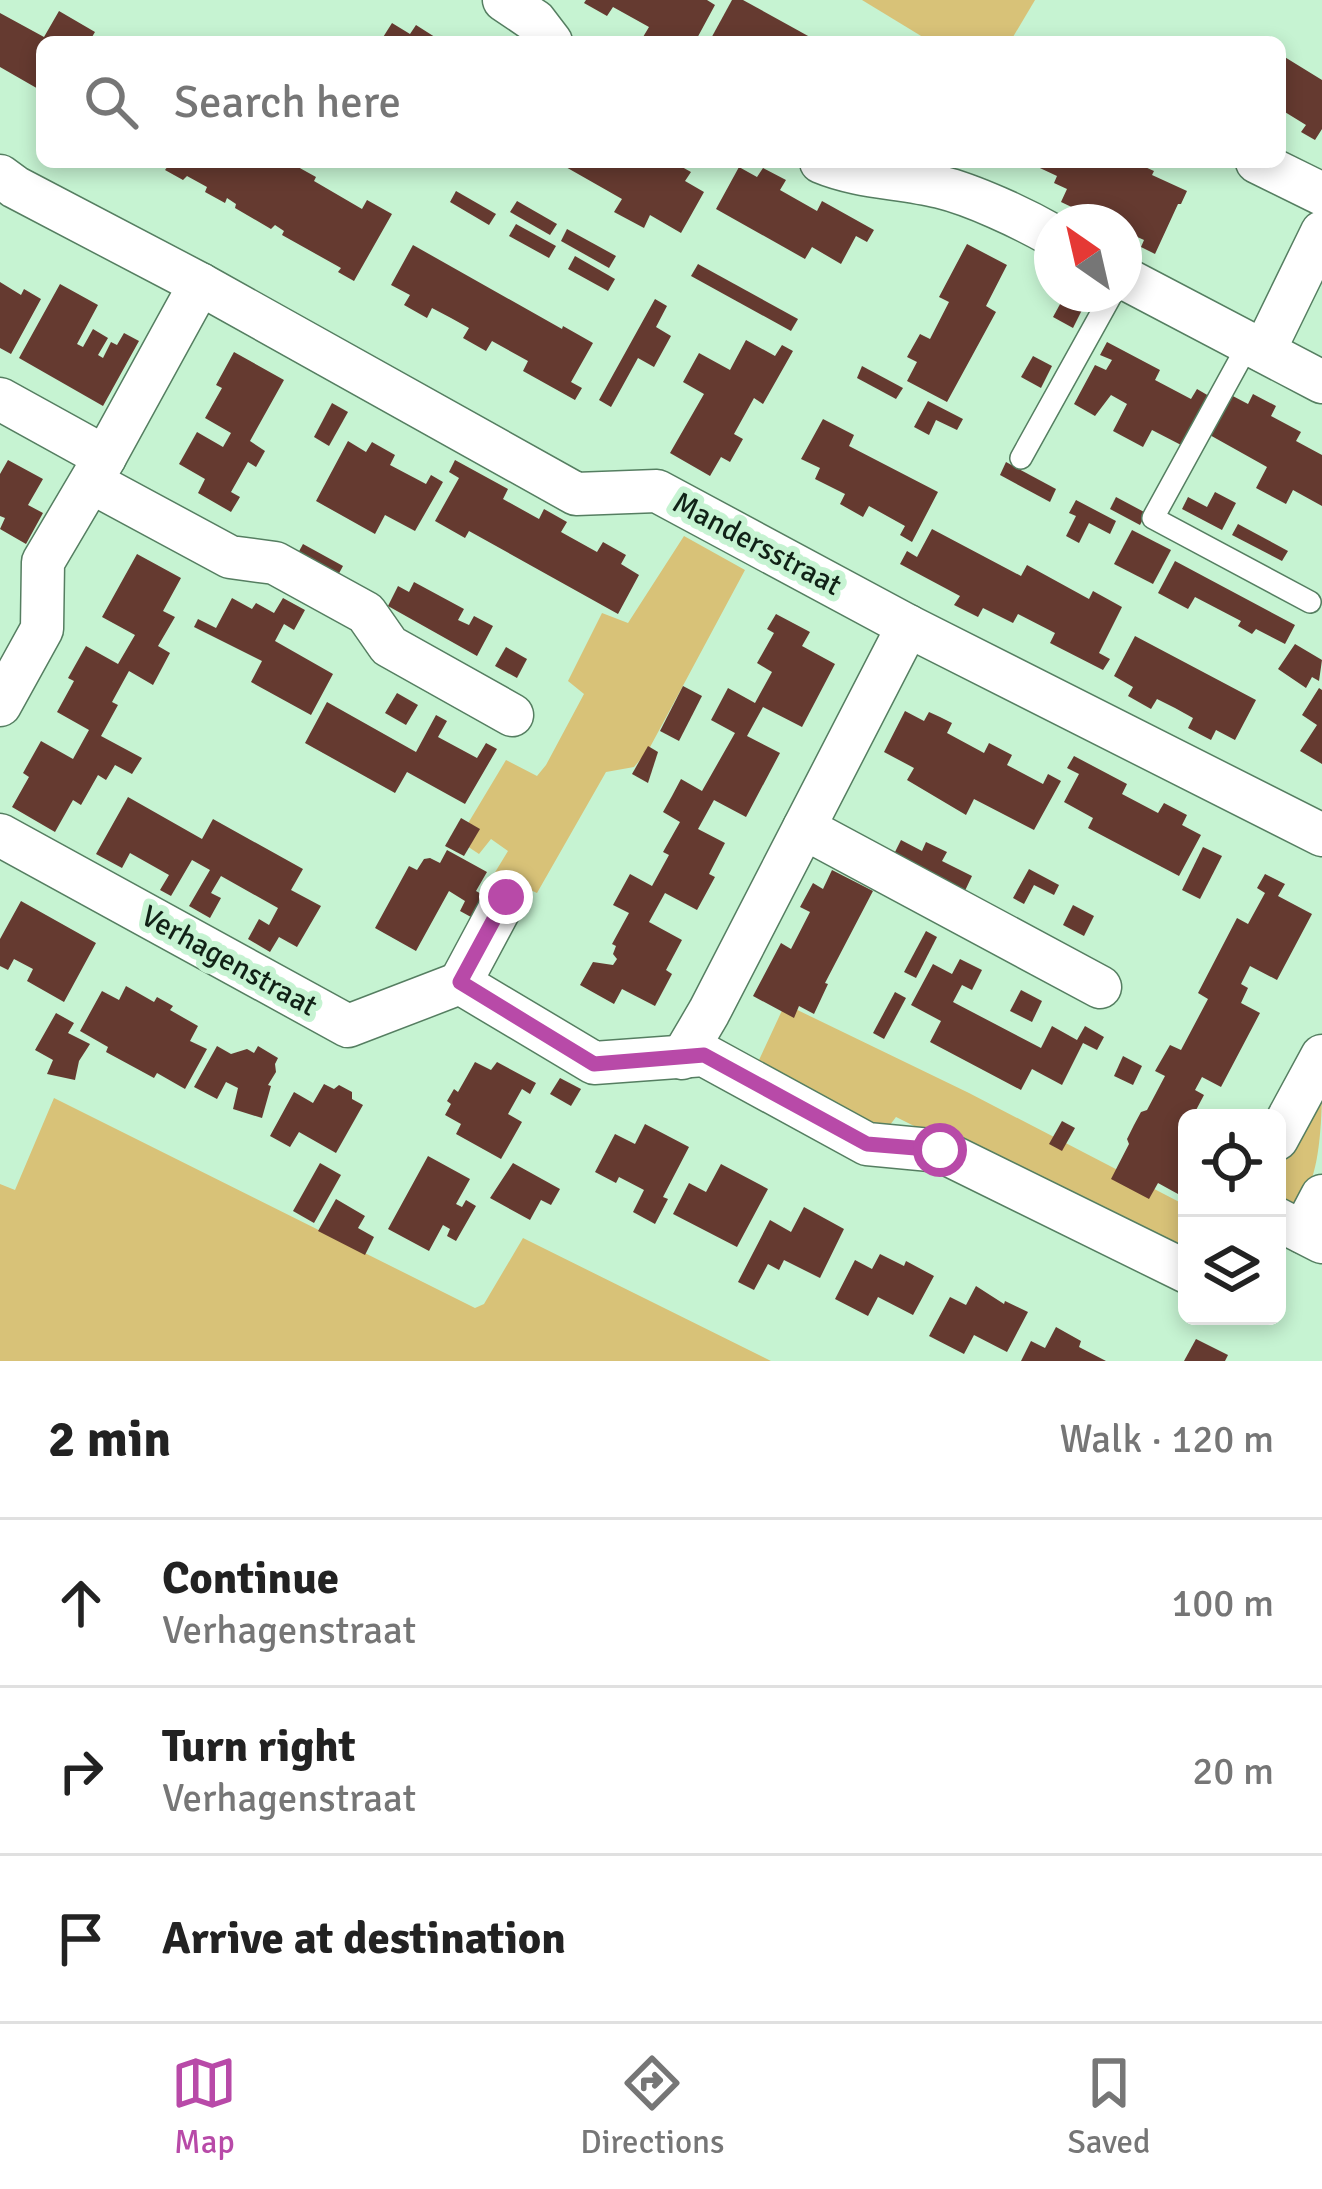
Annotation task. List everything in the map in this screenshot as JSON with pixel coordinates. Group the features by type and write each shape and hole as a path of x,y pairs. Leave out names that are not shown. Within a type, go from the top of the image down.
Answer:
{"street":[{"path":"504,0 535,21 546,36"},
{"path":"835,168 942,187 1034,225"},
{"path":"1269,168 1322,194"},
{"name":"Mandersstraat","path":"0,176 576,494 657,491 908,626 1322,836"},
{"path":"1256,347 1322,232"},
{"path":"0,705 42,629 43,562 200,284"},
{"path":"1142,287 1322,382"},
{"path":"0,399 230,557 275,563 365,613 389,646 512,715"},
{"path":"682,1058 908,626"},
{"path":"804,828 1100,987"},
{"name":"Verhagenstraat","path":"1,838 348,1026 460,982"},
{"path":"506,897 460,982 594,1064 704,1055 867,1144 940,1150 1178,1268"},
{"path":"1286,1122 1322,1056"}],"lane":[{"path":"1021,458 1102,312"},
{"path":"1256,347 1154,518 1310,602"}],"shaded area":[{"path":"862,0 1035,0 1014,36 921,36"},
{"path":"684,536 745,570 649,749 634,767 606,772 537,893 494,874 508,851 491,839 479,854 458,840 506,760 537,776 546,765 584,694 568,681 602,613 628,623"},
{"path":"785,1004 1178,1201 1178,1252 896,1117 881,1137 753,1073"},
{"path":"1322,1080 1316,1161 1303,1196 1292,1203 1286,1202 1286,1149"},
{"path":"54,1098 475,1308 484,1304 523,1238 771,1361 0,1361 0,1184 15,1190"}],"building":[{"path":"707,0 715,5 698,36 644,36 649,27 613,7 607,16 584,3"},
{"path":"732,0 743,0 808,36 712,36"},
{"path":"59,11 95,32 93,36 45,36"},
{"path":"0,13 42,36 36,36 36,88 0,67"},
{"path":"392,23 410,34 416,25 433,36 384,36"},
{"path":"1286,58 1322,80 1322,129 1315,140 1301,132 1306,125 1286,113"},
{"path":"300,168 362,209 367,200 392,214 354,281 338,272 341,268 282,235 284,231 275,225 271,229 227,198 225,203 187,176 183,180 165,170"},
{"path":"568,168 684,168 691,172 685,181 704,192 681,233 650,215 644,228 614,212 622,199"},
{"path":"738,168 757,177 763,168 786,180 780,190 817,211 822,201 874,230 867,242 856,236 841,264 812,247 805,259 716,209"},
{"path":"1040,168 1147,168 1154,171 1152,175 1187,191 1155,254 1142,248 1142,204 1065,204 1061,202 1067,189 1054,183 1057,176"},
{"path":"456,191 496,214 489,225 450,202"},
{"path":"517,201 557,224 550,235 510,212"},
{"path":"516,224 556,246 549,258 509,236"},
{"path":"567,229 616,256 609,268 561,241"},
{"path":"967,244 1007,265 986,306 996,312 947,402 907,381 917,362 907,357 920,334 930,339 949,302 939,297"},
{"path":"413,245 593,343 571,382 582,388 575,400 523,371 528,361 492,341 486,351 463,338 469,328 432,308 427,318 404,305 410,295 391,285"},
{"path":"575,256 615,279 608,291 568,269"},
{"path":"698,264 798,319 791,331 691,276"},
{"path":"0,282 21,295 24,289 41,299 11,354 0,348"},
{"path":"60,284 98,305 77,344 83,347 93,329 108,338 98,355 103,358 111,342 117,345 124,333 139,341 103,406 19,358"},
{"path":"655,299 667,306 656,327 671,336 654,367 638,358 611,407 599,400"},
{"path":"1056,312 1081,312 1073,328 1053,317"},
{"path":"746,340 775,356 782,345 793,351 763,404 754,398 734,434 743,439 730,462 721,457 710,476 670,453 704,394 683,382 699,353 730,370"},
{"path":"1107,342 1160,370 1155,380 1191,399 1197,389 1209,396 1183,446 1152,430 1143,447 1113,431 1127,404 1111,395 1095,416 1074,404 1095,365 1106,370 1112,360 1100,355"},
{"path":"234,352 284,380 250,441 265,451 256,467 248,462 231,492 240,497 231,512 198,493 205,479 179,464 197,432 223,447 231,433 205,418"},
{"path":"1033,356 1052,366 1041,388 1021,377"},
{"path":"862,366 903,388 896,399 857,378"},
{"path":"1229,394 1248,404 1253,394 1276,406 1271,416 1301,432 1296,441 1322,455 1322,506 1293,490 1286,504 1256,488 1267,467 1208,434"},
{"path":"928,401 963,419 957,430 936,420 929,435 914,427"},
{"path":"332,403 348,412 329,446 314,437"},
{"path":"823,419 854,435 849,446 938,492 912,542 900,535 905,526 869,506 863,517 840,504 845,494 815,479 820,468 801,459"},
{"path":"348,441 366,452 372,442 395,455 390,465 426,484 431,475 443,482 415,531 385,515 375,534 316,501"},
{"path":"8,460 43,479 28,505 43,513 26,544 0,529 5,518 0,516 0,474"},
{"path":"455,460 508,489 503,499 539,519 544,509 567,522 561,532 597,552 603,542 626,555 621,564 639,575 618,614 469,531 465,538 435,521 459,478 449,472"},
{"path":"1006,462 1056,489 1050,502 1000,475"},
{"path":"1215,492 1236,503 1222,530 1182,509 1188,497 1207,507"},
{"path":"1116,497 1146,513 1140,525 1110,509"},
{"path":"1076,500 1116,521 1110,534 1089,523 1079,543 1066,536 1076,516 1069,513"},
{"path":"1238,524 1288,551 1282,561 1232,535"},
{"path":"932,529 1021,576 1027,565 1089,599 1093,591 1122,607 1099,653 1110,659 1103,670 1050,643 1055,633 1018,614 1013,623 983,608 978,617 954,605 960,596 900,564 907,551 917,557"},
{"path":"1132,530 1171,550 1153,584 1114,564"},
{"path":"303,544 343,566 337,577 297,555"},
{"path":"137,554 181,578 163,611 175,617 158,646 170,653 153,685 129,671 101,736 142,758 132,774 115,765 106,780 98,775 81,805 73,800 55,832 12,807 29,777 23,773 41,741 73,759 89,730 57,712 74,681 68,678 86,646 118,664 135,635 102,617"},
{"path":"1175,561 1295,625 1285,644 1256,629 1252,634 1238,626 1241,621 1195,597 1188,609 1158,593"},
{"path":"414,582 464,609 458,620 469,625 474,616 493,626 477,656 388,606 398,586 409,592"},
{"path":"232,598 252,609 256,603 274,613 283,598 305,610 294,630 284,624 275,641 333,674 311,715 251,682 262,661 194,627 198,619 216,628"},
{"path":"776,614 810,632 802,646 835,664 802,727 763,707 747,736 780,753 746,817 714,800 698,829 725,843 709,874 715,877 697,910 665,893 649,922 682,940 666,970 672,974 655,1006 622,989 614,1004 580,985 593,962 613,965 617,959 612,944 629,913 613,905 630,874 652,886 680,822 663,812 681,779 702,791 735,733 711,720 728,688 755,703 772,672 757,663 774,633 767,629"},
{"path":"1135,636 1256,700 1235,740 1216,730 1211,740 1188,728 1193,718 1175,708 1157,699 1151,709 1128,696 1133,687 1114,676"},
{"path":"1295,644 1322,660 1319,681 1312,677 1306,688 1278,669"},
{"path":"506,647 527,659 517,678 495,666"},
{"path":"683,686 702,696 679,741 660,731"},
{"path":"1319,688 1322,764 1300,751 1317,725 1302,715"},
{"path":"397,693 418,705 406,725 385,713"},
{"path":"327,702 416,752 436,715 447,721 438,737 477,758 486,743 497,749 465,804 407,772 395,793 305,743"},
{"path":"905,711 924,721 929,712 952,723 947,733 984,753 989,743 1012,755 1007,765 1043,784 1048,774 1061,781 1034,830 974,799 966,815 907,780 914,768 884,752"},
{"path":"648,746 658,752 648,783 632,774"},
{"path":"1074,756 1127,784 1122,794 1158,813 1164,803 1187,815 1182,825 1201,835 1179,876 1088,828 1093,818 1064,802 1079,774 1067,768"},
{"path":"128,797 202,839 213,819 303,869 291,890 321,906 297,947 279,937 270,952 248,939 259,919 269,925 278,908 221,876 211,893 221,898 210,918 189,906 210,870 192,860 171,896 160,890 169,875 130,853 122,868 96,854"},
{"path":"461,818 480,829 464,856 445,846"},
{"path":"901,840 922,851 926,842 947,852 942,861 972,876 962,897 891,860"},
{"path":"1203,847 1222,856 1200,899 1182,890"},
{"path":"447,850 487,872 476,891 492,900 480,922 460,911 465,901 449,891 416,951 375,928 409,866 417,870 430,858 440,863"},
{"path":"1029,869 1059,885 1054,895 1034,885 1024,904 1013,898"},
{"path":"832,870 873,891 814,1014 799,1006 794,1018 753,996 781,943 791,949 810,912 800,907 813,883 823,889"},
{"path":"1265,874 1285,884 1278,896 1312,914 1277,980 1250,966 1241,984 1248,988 1241,1003 1260,1013 1221,1087 1202,1077 1195,1090 1204,1095 1197,1109 1178,1109 1178,1194 1158,1183 1149,1199 1111,1179 1134,1125 1165,1076 1155,1071 1170,1045 1181,1050 1208,999 1198,993 1237,918 1248,924 1265,893 1257,888"},
{"path":"21,901 96,943 64,1002 27,981 33,969 14,959 8,970 0,966 0,939"},
{"path":"1073,905 1094,916 1084,936 1063,925"},
{"path":"926,931 937,937 916,978 904,972"},
{"path":"960,959 982,970 972,990 962,985 953,1002 1041,1048 1052,1026 1077,1040 1085,1026 1104,1037 1097,1050 1083,1043 1062,1085 1032,1069 1021,1090 930,1042 941,1021 911,1005 933,964 952,974"},
{"path":"126,986 154,1002 157,997 198,1026 190,1041 207,1049 185,1089 106,1052 108,1047 80,1031 102,991 119,1000"},
{"path":"1021,990 1042,1001 1032,1022 1010,1011"},
{"path":"895,992 906,998 884,1039 873,1033"},
{"path":"56,1013 74,1023 68,1033 90,1044 79,1061 75,1080 47,1074 53,1060 35,1050"},
{"path":"217,1046 231,1054 247,1049 254,1053 258,1046 278,1058 262,1118 233,1109 238,1088 226,1082 217,1099 194,1087"},
{"path":"1123,1056 1142,1066 1133,1085 1114,1076"},
{"path":"475,1062 491,1070 497,1062 536,1083 530,1094 522,1089 508,1114 522,1122 501,1159 456,1134 461,1124 445,1115 451,1104 447,1101 454,1089 458,1092"},
{"path":"560,1078 581,1089 571,1106 550,1094"},
{"path":"324,1084 352,1092 352,1099 363,1105 336,1153 299,1132 290,1147 270,1136 294,1092 313,1103"},
{"path":"1062,1121 1075,1128 1062,1151 1049,1144"},
{"path":"645,1124 689,1147 655,1224 633,1212 644,1190 595,1172 615,1134 635,1144"},
{"path":"428,1156 470,1179 456,1204 462,1207 466,1200 476,1206 456,1241 447,1236 450,1229 443,1225 429,1251 388,1229"},
{"path":"320,1163 341,1175 314,1223 293,1211"},
{"path":"513,1163 560,1189 551,1205 541,1200 530,1220 490,1198"},
{"path":"721,1164 768,1189 737,1247 673,1214 689,1183 706,1192"},
{"path":"336,1199 365,1216 358,1228 374,1237 365,1255 318,1231"},
{"path":"804,1207 844,1229 820,1278 784,1260 779,1270 768,1264 754,1290 738,1282 770,1220 791,1232"},
{"path":"880,1254 934,1276 913,1315 878,1297 868,1316 835,1299 855,1260 872,1269"},
{"path":"976,1286 1028,1312 1007,1352 974,1335 964,1354 929,1336 950,1297 966,1305"},
{"path":"1056,1327 1081,1341 1079,1347 1106,1361 1021,1361 1031,1341 1045,1348"},
{"path":"1196,1339 1228,1355 1225,1361 1184,1361"}],"route":[{"path":"506,897 460,982 594,1064 704,1055 867,1144 940,1150"}]}
